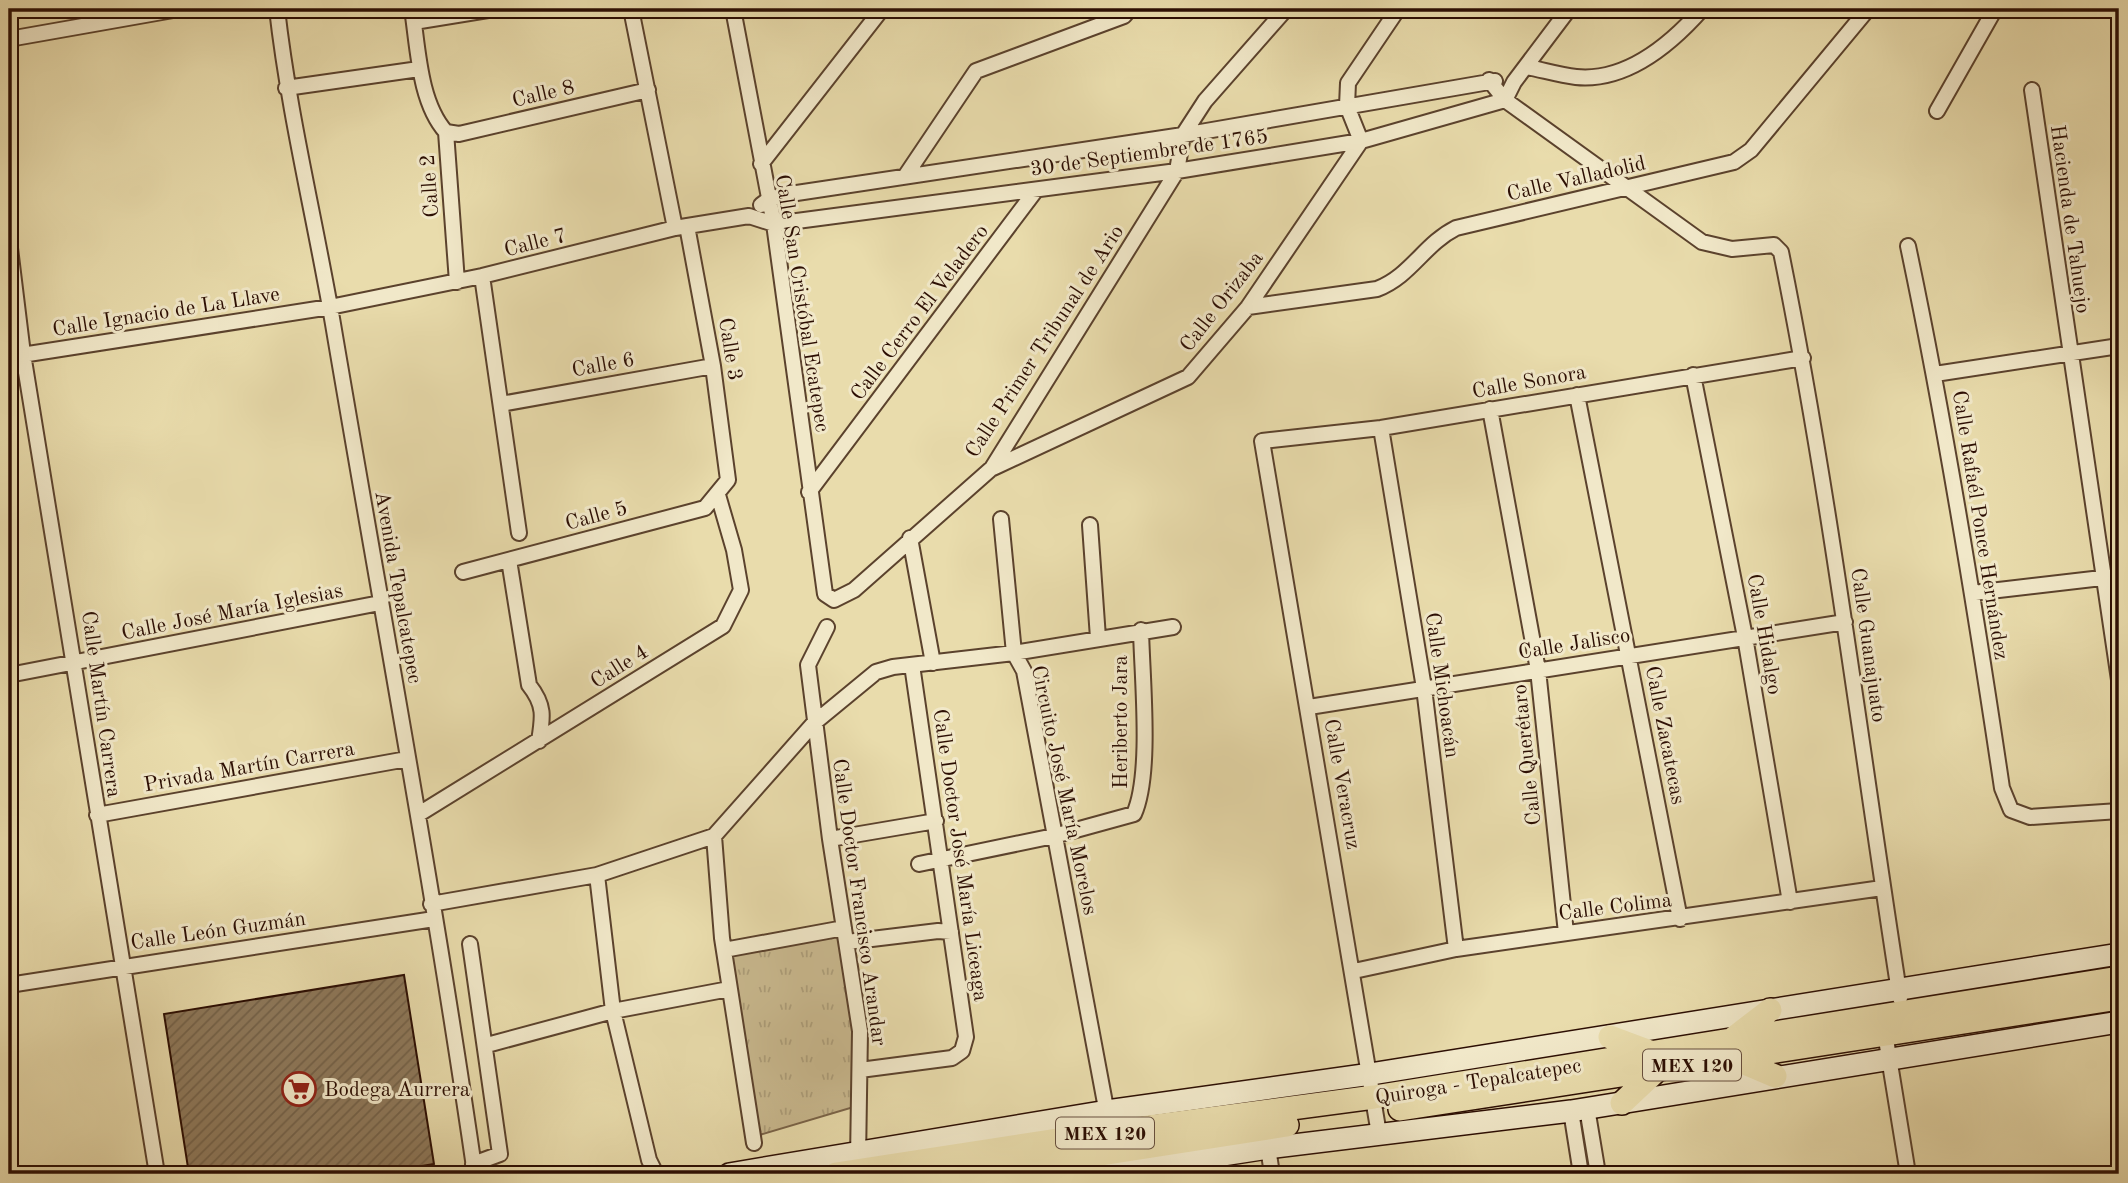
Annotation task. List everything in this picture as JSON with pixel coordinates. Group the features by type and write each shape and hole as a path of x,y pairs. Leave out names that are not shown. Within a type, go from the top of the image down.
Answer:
{"main road":[{"name":"Quiroga - Tepalcatepec","path":"850,1166 952,1156 1109,1122 1377,1115 1730,1050 1892,1013 2119,978"},
{"name":"Quiroga - Tepalcatepec","path":"1892,1013 2119,998"},
{"path":"1770,1010 1730,1050 1776,1076"},
{"path":"1610,1037 1655,1062 1622,1102"},
{"name":"Quiroga - Tepalcatepec","path":"972,1174 1263,1120"}],"street":[{"path":"9,39 127,13 179,9"},
{"name":"Avenida Tepalcatepec","path":"277,9 286,88 302,153 407,760 419,814 474,1169"},
{"path":"413,15 494,9"},
{"name":"Calle 3","path":"631,9 713,366 728,480"},
{"name":"Calle San Cristóbal Ecatepec","path":"733,9 774,224 825,594 834,600"},
{"path":"761,164 883,9"},
{"path":"906,175 976,71 1124,16 1130,9"},
{"path":"1177,171 1183,135 1205,101 1286,9"},
{"path":"1361,141 1347,106 1348,83 1398,9"},
{"path":"1504,100 1514,82 1569,9"},
{"path":"1527,67 1578,77 1627,69 1677,37 1702,9"},
{"name":"Calle Valladolid","path":"1248,307 1377,289 1397,282 1438,237 1456,228 1734,162 1751,149 1868,9"},
{"path":"1937,111 1995,9"},
{"name":"Calle 2","path":"413,15 419,69 439,125 446,132 457,282"},
{"path":"286,88 419,69"},
{"path":"1489,80 1504,100 1626,188"},
{"name":"30 de Septiembre de 1765","path":"769,199 906,175 1183,135 1489,80 1514,82"},
{"name":"Calle 8","path":"446,132 459,134 649,90"},
{"name":"Hacienda de Tahuejo","path":"2032,90 2069,354 2112,576 2119,680"},
{"name":"30 de Septiembre de 1765","path":"774,224 1177,171 1361,141 1504,100"},
{"name":"Calle Orizaba","path":"992,468 1188,377 1248,307 1361,141"},
{"name":"Calle Primer Tribunal de Ario","path":"834,600 854,590 992,468 1177,171"},
{"name":"Calle Guanajuato","path":"1626,188 1702,242 1732,249 1774,245 1781,252 1803,358 1845,622 1882,888 1892,1013 1899,1056"},
{"name":"Calle Cerro El Veladero","path":"809,492 1036,190"},
{"path":"749,216 769,199"},
{"name":"Calle 7","path":"330,307 457,282 681,227 749,216 774,224"},
{"name":"Calle Martín Carrera","path":"9,240 16,356 76,664 97,814 125,965 157,1174"},
{"name":"Calle Rafaél Ponce Hernández","path":"1908,246 1935,374 1973,593 2001,788 2011,810 2030,817 2119,811"},
{"path":"482,276 519,533"},
{"name":"Calle Ignacio de La Llave","path":"16,356 330,307"},
{"path":"1935,374 2119,346"},
{"name":"Calle Sonora","path":"1262,441 1381,428 1803,358"},
{"name":"Calle 6","path":"501,404 713,366"},
{"name":"Calle Hidalgo","path":"1693,375 1745,637 1790,902"},
{"name":"Calle Zacatecas","path":"1577,395 1680,919"},
{"name":"Calle Querétaro","path":"1490,410 1538,670 1566,933"},
{"name":"Calle Michoacán","path":"1381,428 1424,688 1456,949"},
{"name":"Calle Veracruz","path":"1262,441 1377,1115"},
{"name":"Calle 5","path":"463,572 705,508 728,480"},
{"name":"Calle 4","path":"419,814 723,626 741,590 734,550 718,495"},
{"path":"1001,519 1014,653 1173,626"},
{"path":"1090,526 1098,638"},
{"path":"910,538 933,663"},
{"path":"509,560 529,685 539,698 544,712 539,741"},
{"path":"1973,593 2112,576"},
{"name":"Calle José María Iglesias","path":"9,675 380,603"},
{"name":"Calle Jalisco","path":"1309,707 1845,622"},
{"name":"Calle Doctor Francisco Arandar","path":"827,626 807,665 830,839 860,1031 860,1070 850,1166"},
{"name":"Heriberto Jara","path":"1054,836 1134,814 1142,797 1141,630"},
{"name":"Circuito José María Morelos","path":"714,836 814,723 876,672 1014,653 1024,671 1109,1122"},
{"name":"Calle Doctor José María Liceaga","path":"860,1070 952,1058 962,1051 966,1037 912,665"},
{"name":"Privada Martín Carrera","path":"97,814 407,760"},
{"path":"830,839 936,821"},
{"path":"431,904 597,875 714,836 723,944 754,1143"},
{"path":"919,864 1054,836"},
{"path":"597,875 613,1012 646,1167 656,1174"},
{"name":"Calle Colima","path":"1354,971 1456,949 1882,888"},
{"name":"Calle León Guzmán","path":"9,985 434,919"},
{"path":"723,944 845,935 951,932"},
{"path":"470,944 487,1045 500,1154 474,1169"},
{"path":"1100,1174 1263,1120 1371,1074 1770,1010 1892,1013 2119,954"},
{"path":"487,1045 613,1012 729,989"},
{"path":"1892,1013 1899,1056 1908,1174"},
{"path":"1263,1120 1579,1110 2119,1022"},
{"path":"1579,1110 1581,1174"},
{"path":"1579,1110 1598,1174"},
{"path":"1263,1120 1272,1174"},
{"path":"729,1174 850,1166"}],"green space":[{"path":"843,930 859,1031 857,1106 756,1136 726,952"}],"building":[{"name":"Bodega Aurrera","path":"404,975 434,1164 373,1174 301,1174 300,1169 267,1174 189,1174 164,1014"}],"place":[{"name":"Bodega Aurrera","path":"299,1089"}]}
